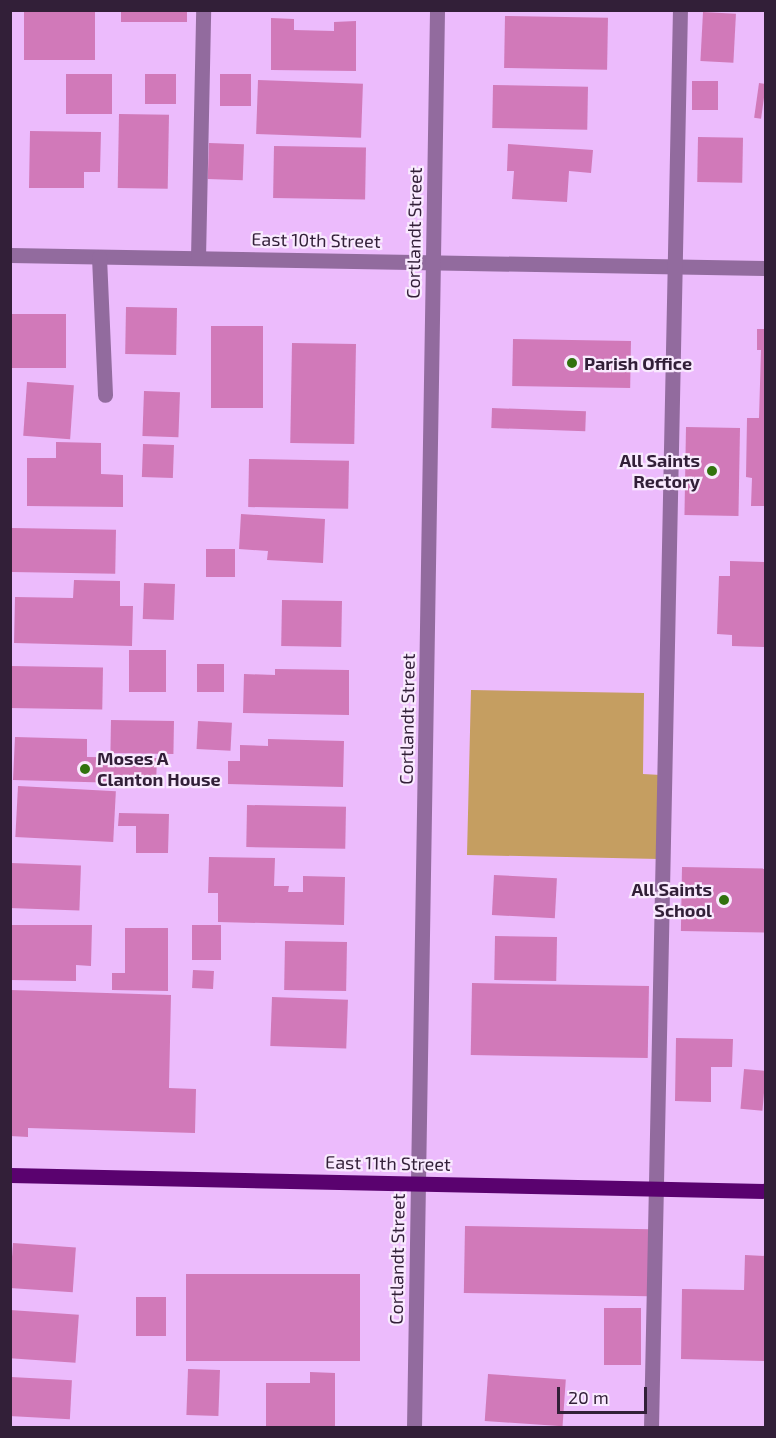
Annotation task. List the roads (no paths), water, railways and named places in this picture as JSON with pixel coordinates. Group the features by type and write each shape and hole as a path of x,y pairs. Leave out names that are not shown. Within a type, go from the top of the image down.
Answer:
{"main road":[{"name":"East 11th Street","path":"10,1175 765,1191"}],"street":[{"path":"198,258 203,10"},
{"name":"Cortlandt Street","path":"414,1428 438,10"},
{"path":"651,1428 680,10"},
{"name":"East 10th Street","path":"10,255 765,268"},
{"path":"99,256 105,395"}],"place":[{"name":"Parish Office","path":"572,363"},
{"name":"All Saints Rectory","path":"712,471"},
{"name":"Moses A Clanton House","path":"85,769"},
{"name":"All Saints School","path":"724,900"}]}
